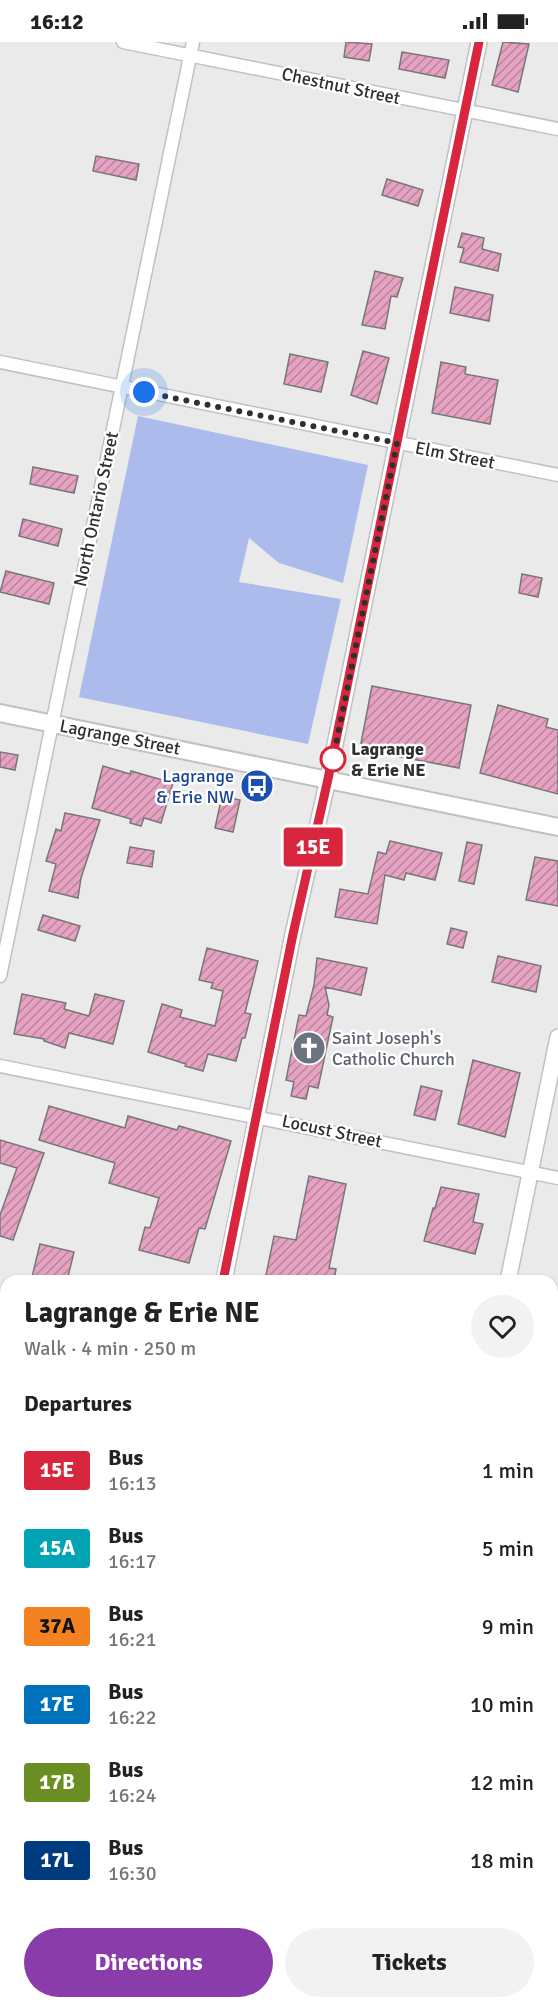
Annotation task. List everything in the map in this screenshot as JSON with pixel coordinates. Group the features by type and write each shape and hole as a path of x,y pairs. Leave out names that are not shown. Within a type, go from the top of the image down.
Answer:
{"main road":[{"name":"Lagrange Street","path":"0,713 558,827"}],"street":[{"name":"Chestnut Street","path":"123,42 558,129"},
{"name":"North Ontario Street","path":"0,976 193,42"},
{"path":"225,1275 293,934 328,779 479,42"},
{"name":"Elm Street","path":"0,362 558,475"},
{"path":"509,1275 558,1037"},
{"name":"Locust Street","path":"0,1066 558,1178"}],"shaded area":[{"path":"138,416 368,465 343,583 279,563 249,538 239,582 341,599 308,744 79,697"}],"building":[{"path":"346,42 372,44 369,61 344,57"},
{"path":"503,42 529,44 518,92 492,85"},
{"path":"402,52 449,60 445,78 399,69"},
{"path":"96,156 139,164 136,180 93,171"},
{"path":"387,179 423,190 418,206 382,195"},
{"path":"462,233 484,238 482,249 501,254 498,271 460,262 464,248 458,247"},
{"path":"375,271 403,278 397,297 391,296 385,329 362,325"},
{"path":"455,287 493,295 489,321 450,313"},
{"path":"363,351 389,358 377,404 351,395"},
{"path":"290,354 328,362 321,392 284,384"},
{"path":"441,362 466,367 465,374 498,380 490,424 432,413"},
{"path":"33,467 78,476 74,493 30,484"},
{"path":"23,519 62,529 58,546 19,536"},
{"path":"6,571 54,583 49,604 0,592"},
{"path":"522,574 542,578 538,597 519,593"},
{"path":"372,686 471,705 459,768 365,750 361,743"},
{"path":"498,705 548,719 546,727 558,730 558,794 480,773"},
{"path":"0,752 18,755 15,770 0,767"},
{"path":"103,766 173,783 161,823 144,818 141,826 130,823 131,819 92,808"},
{"path":"222,796 240,800 233,832 215,828"},
{"path":"65,813 100,820 81,878 78,898 49,891 56,864 46,861 56,829 61,831"},
{"path":"390,841 442,853 435,880 406,873 404,880 385,875 377,924 335,917 340,889 368,894 378,852 386,854"},
{"path":"467,842 482,845 474,884 459,881"},
{"path":"130,847 154,851 152,867 127,863"},
{"path":"535,857 558,861 558,906 526,900"},
{"path":"43,915 80,926 75,941 38,930"},
{"path":"451,928 467,932 463,948 447,944"},
{"path":"207,948 258,961 245,1013 251,1014 236,1061 208,1054 203,1071 148,1052 162,1004 182,1010 180,1017 215,1026 223,991 211,988 213,983 199,980"},
{"path":"498,956 541,966 536,992 492,982"},
{"name":"Saint Joseph's Catholic Church","path":"317,958 367,968 361,995 325,987 329,1005 327,1015 333,1017 318,1088 309,1086 306,1099 291,1096 294,1082 286,1080 299,1015 306,1016 314,985"},
{"path":"22,994 66,1003 64,1009 89,1016 95,994 124,1001 113,1044 69,1033 65,1048 44,1041 44,1039 14,1034"},
{"path":"473,1060 520,1073 505,1137 458,1124"},
{"path":"421,1086 442,1091 435,1120 414,1115"},
{"path":"49,1106 125,1128 128,1116 177,1130 179,1126 231,1141 205,1229 199,1228 189,1263 139,1250 145,1227 150,1228 159,1198 109,1183 115,1163 39,1140"},
{"path":"0,1140 44,1153 13,1240 0,1236 0,1215 17,1168 0,1163"},
{"path":"309,1176 346,1184 329,1268 336,1269 335,1275 266,1275 274,1236 296,1240"},
{"path":"441,1187 479,1194 473,1222 483,1224 475,1254 424,1241"},
{"path":"40,1244 74,1252 68,1275 32,1275"}],"bus line":[{"name":"15E","path":"224,1275 479,42"}],"place":[{"name":"Lagrange & Erie NE","path":"333,759"},
{"name":"Lagrange & Erie NW","path":"257,786"},
{"name":"Saint Joseph's Catholic Church","path":"309,1048"}],"route":[{"path":"144,392 397,443 333,759"}]}
